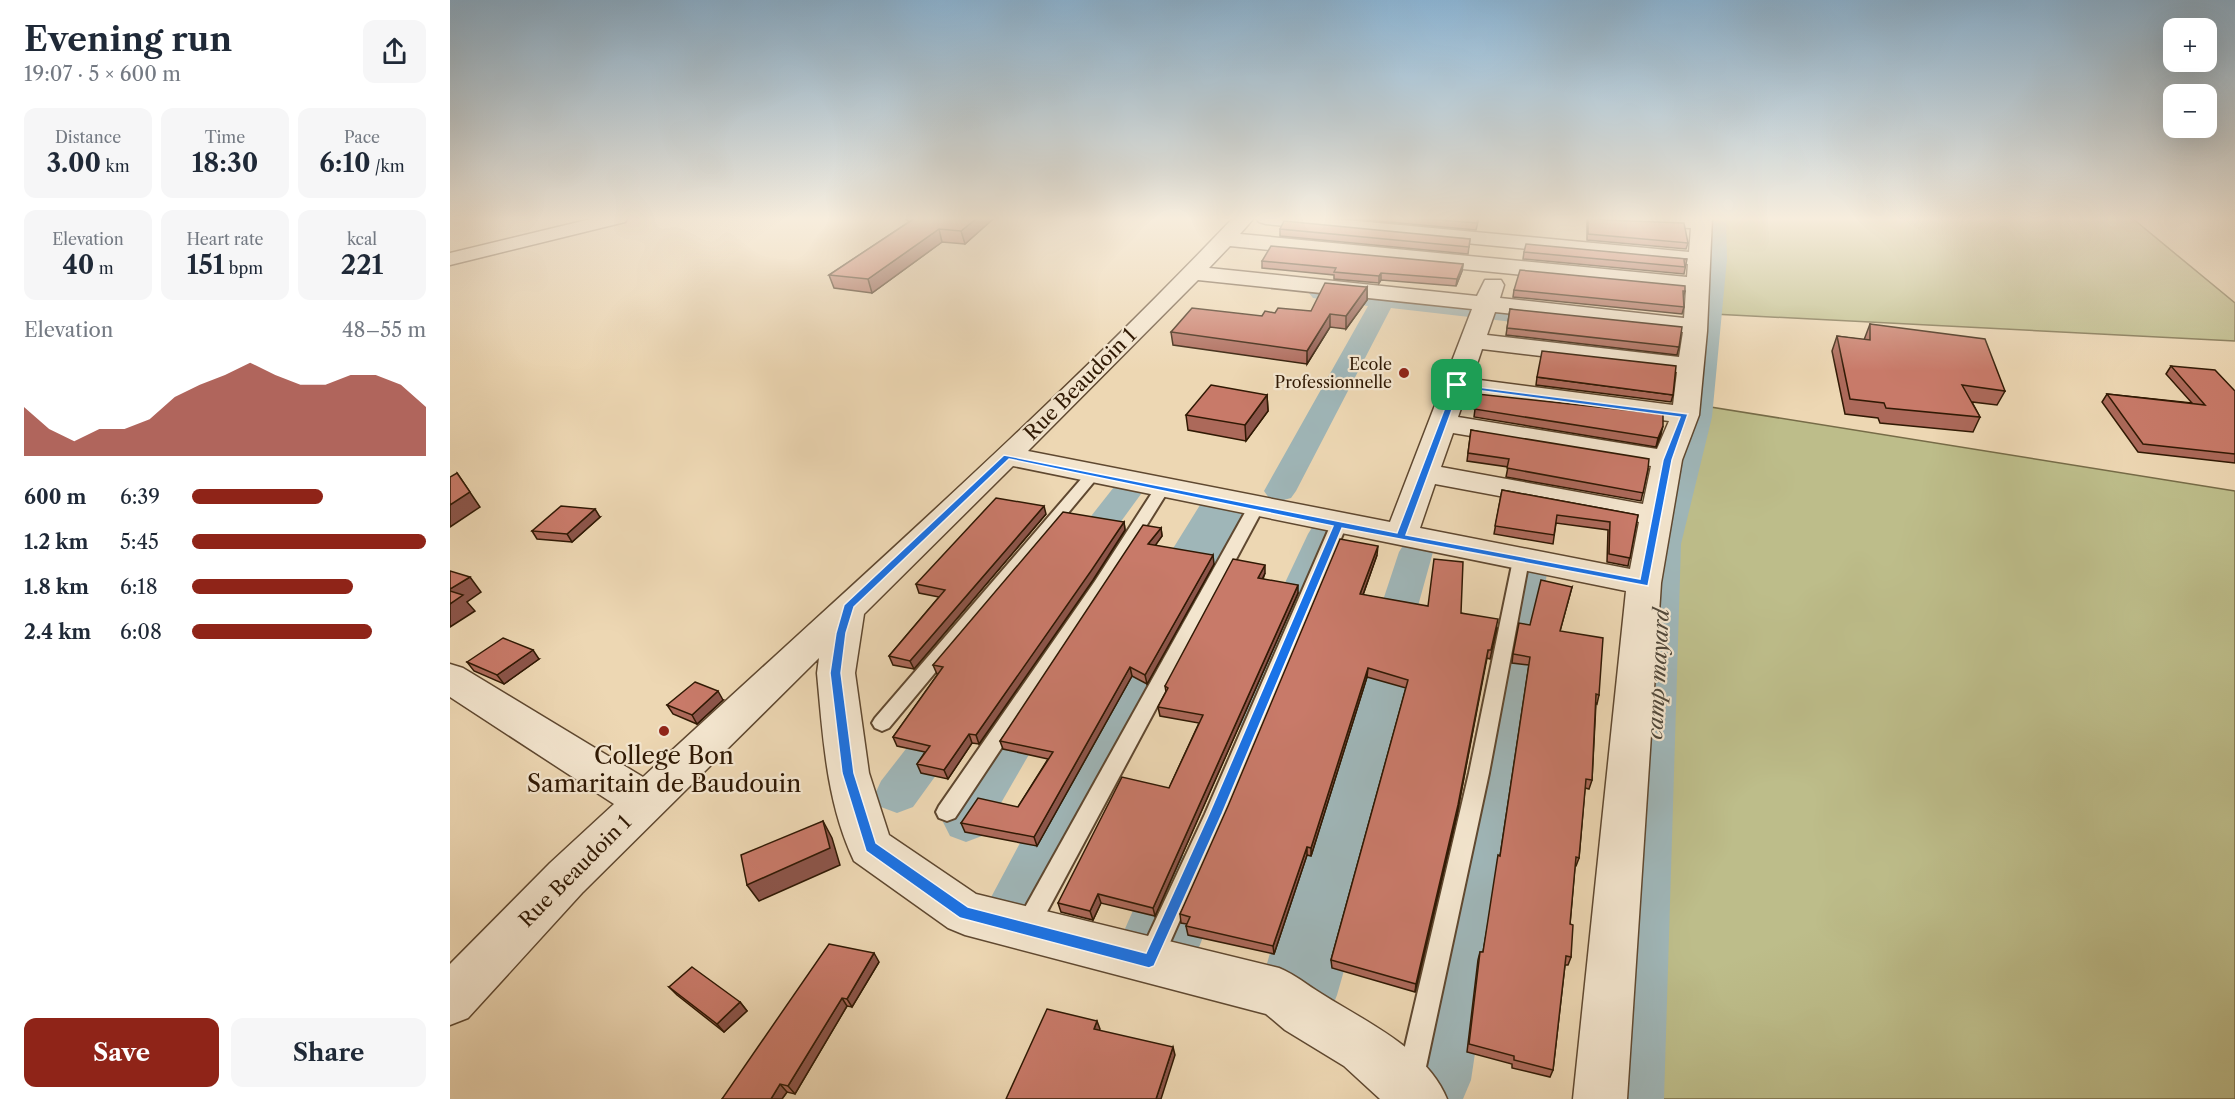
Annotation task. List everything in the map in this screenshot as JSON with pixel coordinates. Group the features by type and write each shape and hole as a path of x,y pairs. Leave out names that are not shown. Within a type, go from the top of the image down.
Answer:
{"street":[{"name":"Rue Beaudoin 1","path":"450,1000 566,878 1007,456 1195,269"},
{"path":"1401,537 1498,269"},
{"path":"1542,269 1698,285"},
{"path":"1600,1099 1644,583 1667,460 1685,415 1699,269"},
{"path":"1192,273 1485,309 1693,340"},
{"path":"1473,341 1693,340"},
{"path":"1457,385 1685,415"},
{"path":"1443,423 1667,460"},
{"path":"1007,456 1401,537 1644,583"},
{"path":"1424,473 1657,516"},
{"path":"849,605 841,633 836,673 848,773 870,847 964,913 1279,993 1303,1012 1363,1047 1414,1094"},
{"path":"450,678 645,801"}],"lane":[{"path":"882,723 1093,474"},
{"path":"947,812 1088,605 1162,488"},
{"path":"1026,929 1256,507"},
{"path":"1149,961 1216,814 1339,524"},
{"path":"1414,1094 1521,560"}],"green space":[{"path":"1712,269 2194,269 2235,303 2235,341 1713,314"},
{"path":"1698,405 2235,491 2235,1099 1646,1099 1667,588"}],"building":[{"path":"838,269 882,269 868,279 829,275"},
{"path":"1335,269 1461,269 1457,279 1334,272"},
{"path":"1520,270 1685,286 1684,307 1514,290"},
{"path":"1325,283 1367,287 1346,316 1330,314 1307,351 1171,332 1192,308 1262,316 1265,311 1275,313 1278,308 1311,311"},
{"path":"1510,309 1682,327 1679,347 1507,328"},
{"path":"1870,324 1985,339 2005,391 1962,385 1980,417 1886,408 1884,403 1850,399 1837,336 1870,340"},
{"path":"1542,351 1676,366 1673,395 1537,377"},
{"path":"2171,366 2215,370 2235,391 2235,454 2143,444 2107,394 2205,405"},
{"path":"1211,385 1267,395 1245,425 1186,415"},
{"path":"1477,394 1663,414 1663,426 1658,438 1474,409"},
{"path":"1471,430 1649,459 1643,493 1507,468 1509,459 1468,453"},
{"path":"457,473 470,492 450,505 450,477"},
{"path":"1502,490 1638,515 1630,558 1609,554 1610,522 1557,515 1554,535 1495,526"},
{"path":"996,498 1044,506 910,661 889,656 945,590 916,584"},
{"path":"561,506 595,509 567,534 532,531"},
{"path":"1063,512 1124,522 976,735 969,734 944,770 917,764 930,746 893,737 943,667 933,665"},
{"path":"1143,525 1161,528 1148,544 1213,555 1145,675 1130,667 1034,837 961,823 978,798 1018,807 1053,752 1000,741"},
{"path":"1340,539 1378,546 1360,594 1428,606 1434,559 1463,562 1461,613 1498,619 1491,650 1488,650 1458,805 1416,984 1331,960 1408,680 1368,668 1311,848 1307,847 1273,946 1186,926 1190,917 1180,914"},
{"path":"1233,559 1265,565 1258,578 1298,585 1153,908 1098,894 1090,911 1058,903 1122,777 1169,788 1203,715 1158,707 1168,688 1165,686"},
{"path":"450,571 470,577 450,589"},
{"path":"1541,580 1572,587 1560,631 1603,638 1599,695 1596,694 1592,780 1586,779 1570,924 1573,925 1571,957 1566,956 1553,1070 1514,1060 1514,1056 1469,1044 1480,952 1483,952 1498,855 1500,856 1530,657 1513,654 1519,623 1530,625"},
{"path":"450,591 463,595 450,604"},
{"path":"503,638 533,650 497,675 467,662"},
{"path":"695,682 718,691 692,715 667,705"},
{"path":"823,821 830,848 747,885 741,855"},
{"path":"829,944 874,953 847,999 842,998 788,1086 780,1084 771,1099 722,1099"},
{"path":"692,967 740,1002 717,1024 669,987"},
{"path":"1047,1009 1097,1021 1094,1029 1173,1047 1156,1099 1006,1099"}],"waterway":[{"name":"camp mayard","path":"1635,1099 1664,544 1697,417 1715,269"},
{"path":"1321,293 1383,300"},
{"path":"1280,491 1383,300"},
{"path":"1383,300 1557,320"},
{"path":"1078,556 1125,494"},
{"path":"1164,592 1212,512"},
{"path":"1095,765 1200,589 1231,515"},
{"path":"1245,712 1325,534"},
{"path":"1288,981 1318,869 1416,552"},
{"path":"1443,1080 1529,573"},
{"path":"1311,995 1419,642"},
{"path":"1006,919 1061,810 1101,742 1081,721 1091,701"},
{"path":"966,822 1033,711"},
{"path":"897,794 945,730"},
{"path":"1142,947 1173,873"},
{"path":"1172,953 1202,879"}],"place":[{"name":"Ecole Professionnelle","path":"1404,373"},
{"name":"College Bon Samaritain de Baudouin","path":"664,731"}],"route":[{"path":"1457,385 1401,537 1339,524 1256,507 1209,498 1007,456 849,605 841,633 836,673 848,773 870,847 964,913 1091,944 1149,961 1216,814 1339,524 1401,537 1644,583 1667,460 1685,415 1457,385"}]}
